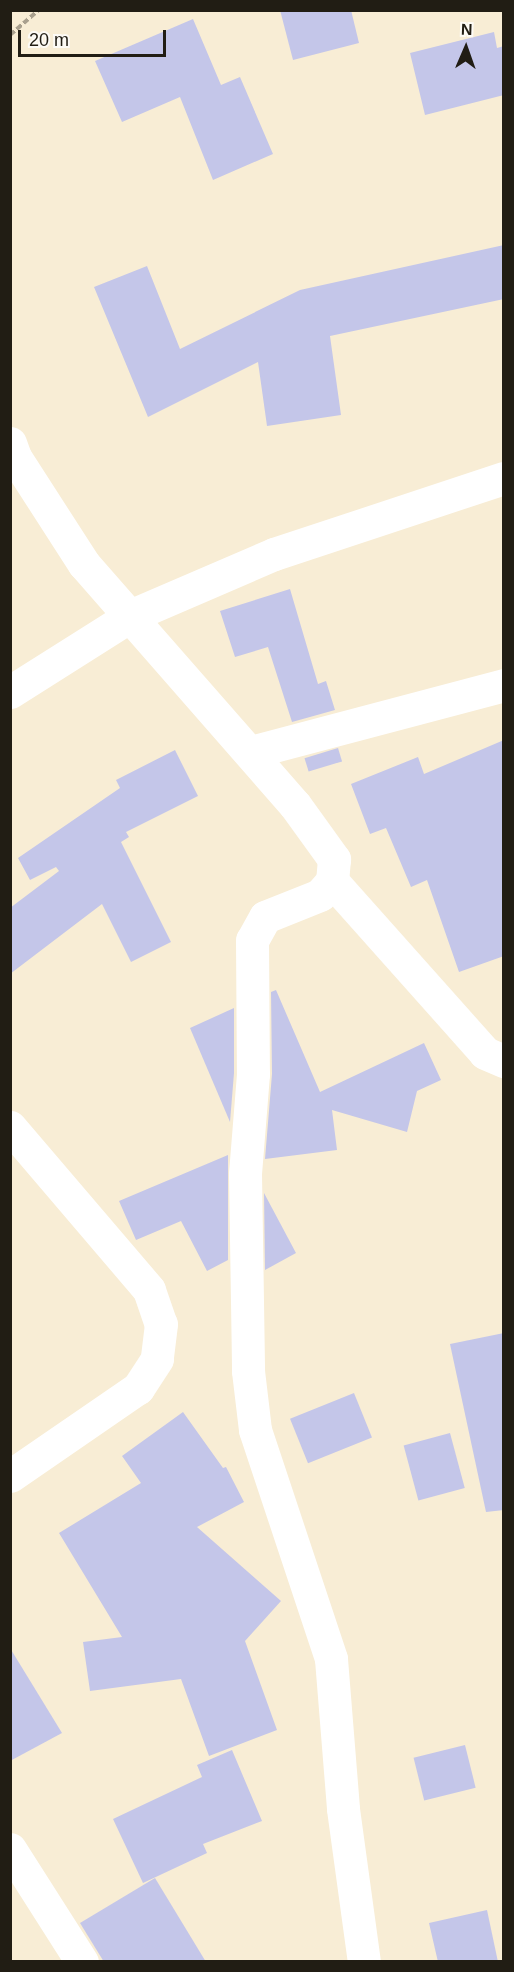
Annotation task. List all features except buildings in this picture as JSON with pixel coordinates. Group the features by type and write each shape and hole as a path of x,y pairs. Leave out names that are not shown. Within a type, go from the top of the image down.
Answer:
{"street":[{"path":"10,443 15,457 84,564 251,752 334,859 332,881 320,895 265,917 252,940 253,1074 245,1174 248,1371 255,1430 331,1659 343,1809 364,1962"},
{"path":"10,692 130,616 274,554 504,478"},
{"path":"251,752 504,685"},
{"path":"332,881 485,1053 504,1061"},
{"path":"10,1127 149,1290 161,1324 157,1359 138,1388 10,1476"},
{"path":"10,1849 82,1962"}],"path":[{"path":"10,35 39,10"}]}
